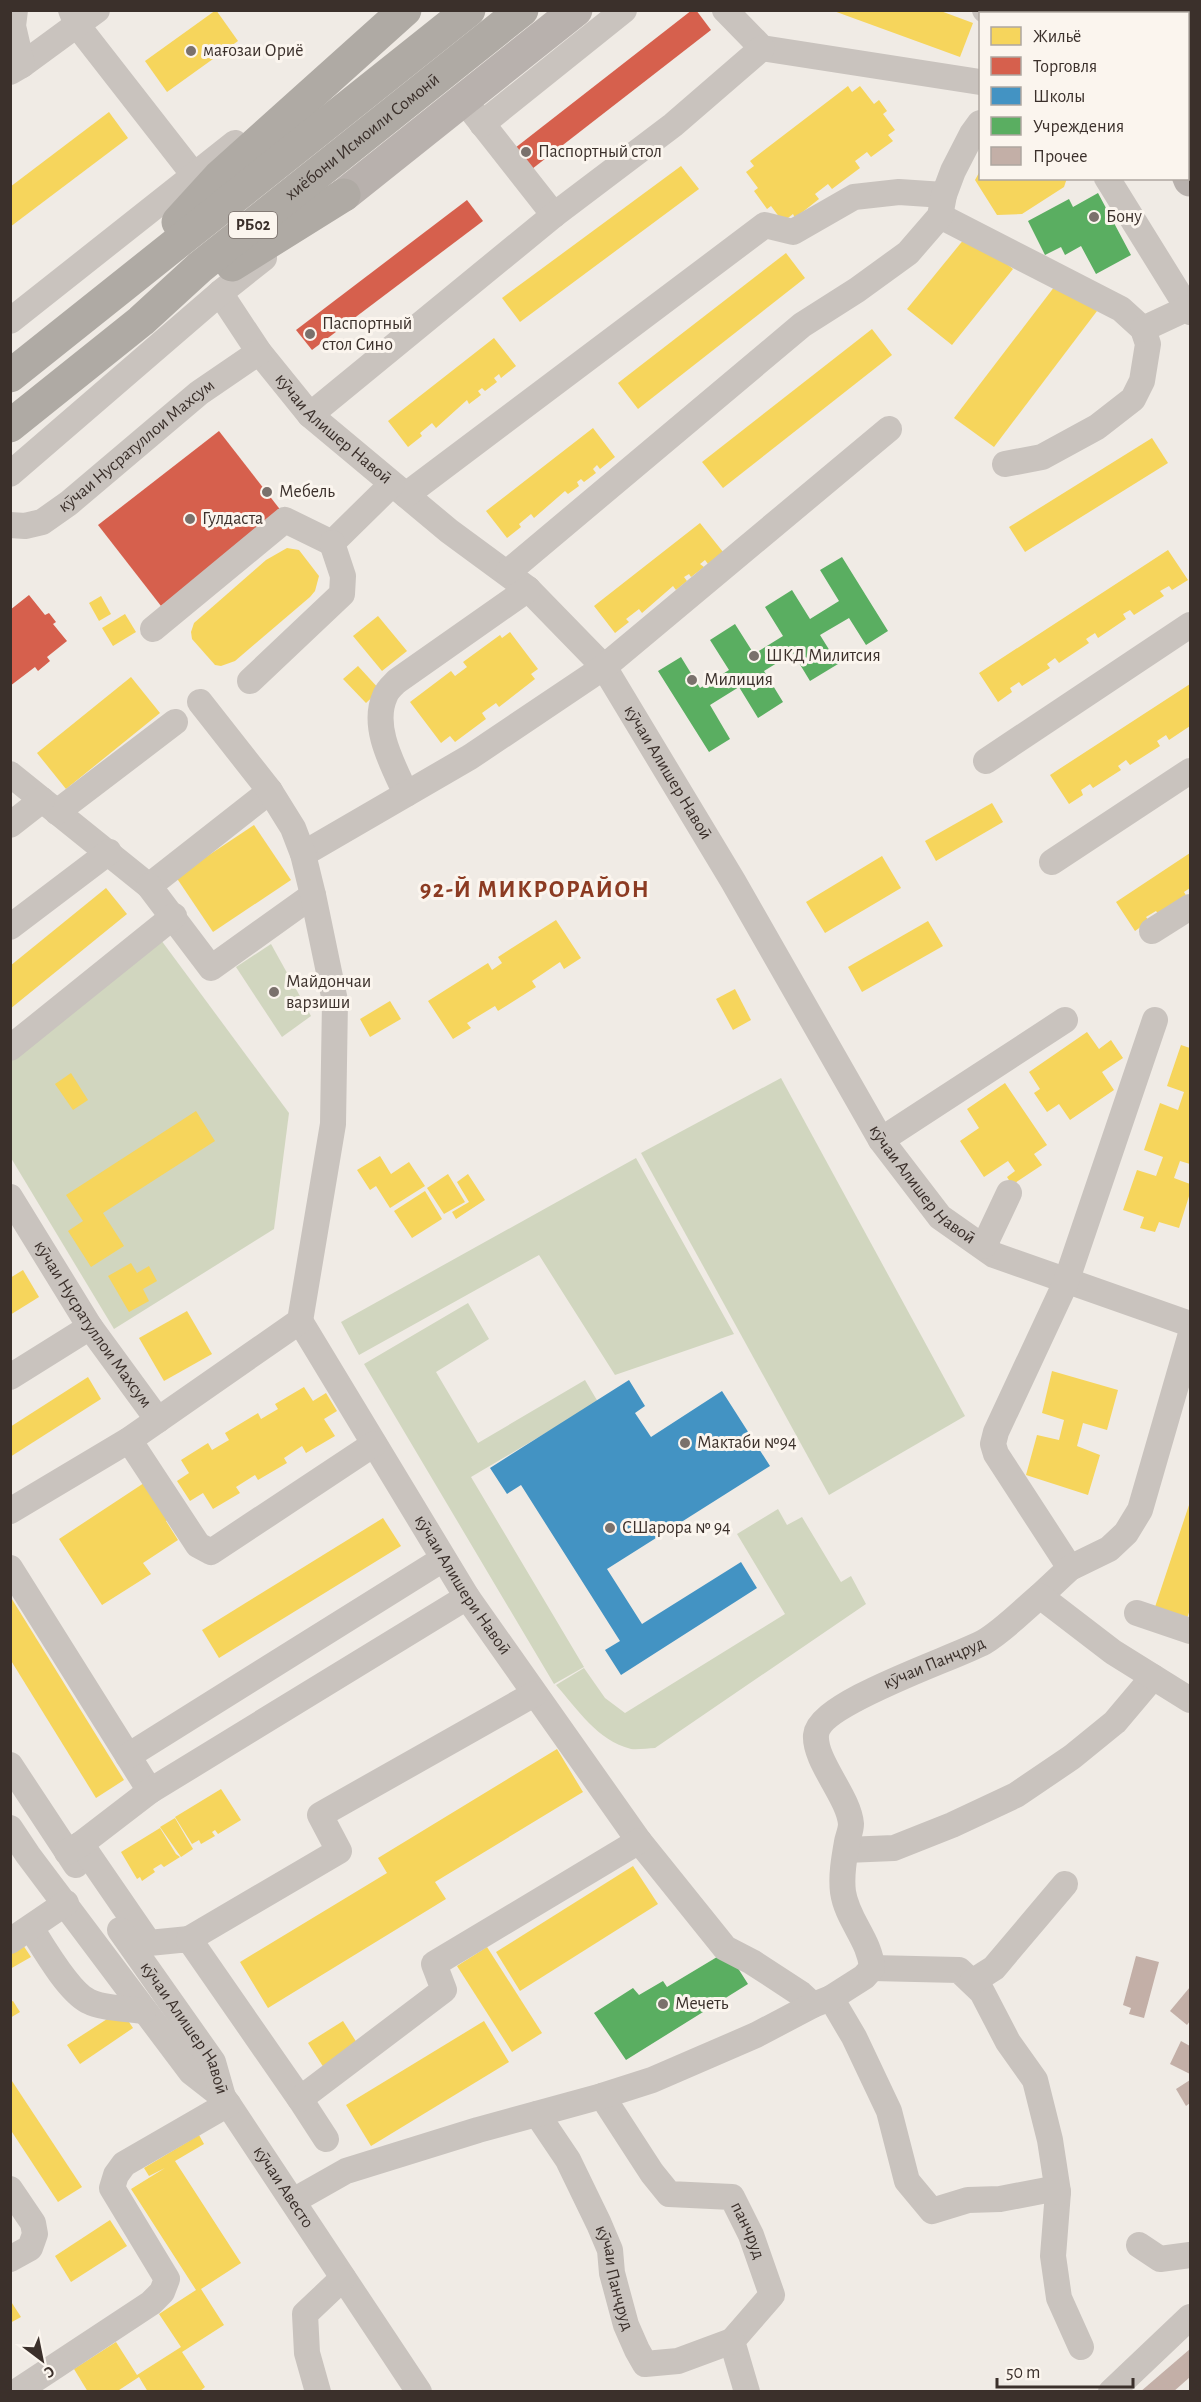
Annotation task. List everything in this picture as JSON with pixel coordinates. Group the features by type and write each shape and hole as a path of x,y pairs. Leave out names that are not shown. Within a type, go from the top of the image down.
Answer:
{"highway":[{"path":"117,291 220,176 403,10"},
{"name":"хиёбони Исмоили Сомонӣ","path":"10,376 469,10"},
{"name":"хиёбони Исмоили Сомонӣ","path":"10,426 141,321 200,267 522,10"},
{"path":"141,321 344,195"}],"main road":[{"path":"344,195 473,112 576,10"}],"street":[{"path":"15,10 13,26 16,69"},
{"path":"10,321 403,10"},
{"path":"554,215 473,112 624,10"},
{"path":"725,10 762,48 979,82"},
{"path":"16,69 81,15 195,175"},
{"path":"310,415 554,215 673,125 762,48"},
{"path":"508,572 802,325 857,290 908,253 942,206 953,171 972,134 979,125"},
{"path":"1108,180 1189,310 1143,329"},
{"path":"332,543 399,490 765,225 793,232 854,197 898,192 942,206 1121,309 1143,329 1148,344 1142,381 1133,399 1097,427 1042,456 1005,464"},
{"path":"10,474 220,294 344,195"},
{"name":"кӯчаи Алишер Навоӣ","path":"220,294 259,352 310,415 449,531 508,572 528,589 604,668 733,881 881,1140 940,1217 994,1255 1191,1324"},
{"name":"кӯчаи Нусратуллои Махсум","path":"10,525 25,526 42,522 199,393 259,352"},
{"path":"303,854 470,757 604,668 889,429"},
{"path":"153,629 285,520 332,543 343,576 342,594 250,681"},
{"path":"406,794 381,733 381,714 385,695 397,681 528,589"},
{"path":"986,761 1191,625"},
{"path":"200,702 270,791 294,828 313,895 335,1001 333,1124 300,1321"},
{"path":"10,825 50,806 175,722"},
{"path":"1052,862 1191,771"},
{"path":"10,774 149,886 174,916 211,968 313,895"},
{"path":"149,886 270,791"},
{"path":"10,927 109,852"},
{"path":"1152,931 1191,907"},
{"path":"10,1048 174,916"},
{"path":"881,1140 1065,1020"},
{"path":"1070,1568 996,1454 993,1444 996,1432 1066,1282 1155,1020"},
{"path":"984,1246 1009,1193"},
{"name":"кӯчаи Нусратуллои Махсум","path":"10,1197 18,1226 158,1420"},
{"name":"кӯчаи Нусратуллои Махсум","path":"10,1511 129,1440 300,1321"},
{"name":"кӯчаи Алишери Навоӣ","path":"300,1321 467,1598 639,1840 725,1948 752,1962 801,1995 822,2002"},
{"path":"10,1377 90,1327"},
{"path":"1191,1337 1140,1510 1126,1533 1109,1549 1070,1568 1041,1596 1113,1652 1191,1700"},
{"path":"129,1440 198,1545 211,1552 374,1444"},
{"path":"128,1756 443,1559"},
{"path":"10,1568 150,1791"},
{"name":"кӯчаи Панҷруд","path":"872,1968 871,1956 847,1910 843,1894 842,1878 851,1824 820,1751 816,1737 819,1725 849,1701 985,1641 1041,1596"},
{"path":"74,1848 150,1791 467,1598"},
{"path":"1137,1613 1191,1631"},
{"path":"846,1850 894,1848 1016,1795 1072,1757 1115,1722 1153,1677"},
{"name":"кӯчаи Алишер Навоӣ","path":"10,1765 47,1821 74,1848 149,1943 189,1939 339,1851 320,1815 534,1694"},
{"path":"14,1833 47,1821"},
{"name":"кӯчаи Алишер Навоӣ","path":"14,1833 143,2011 191,2072 225,2101"},
{"path":"300,2099 444,1990 434,1964 639,1840"},
{"name":"кӯчаи Алишер Навоӣ","path":"74,1848 213,2062 225,2101"},
{"path":"972,1982 994,1968 1065,1884"},
{"path":"66,1903 21,1935 49,1958 79,1994 88,2001 143,2011"},
{"path":"189,1939 326,2139"},
{"path":"293,2201 346,2171 652,2080 746,2039 822,2002 864,1977 872,1968 959,1970 982,1992 1008,2042 1035,2079 1050,2140 1058,2192 1053,2256 1059,2298 1081,2347"},
{"path":"822,2002 854,2037 889,2112 907,2181 932,2211 968,2200 1000,2199 1047,2190 1058,2192"},
{"name":"панчруд","path":"602,2096 652,2173 669,2194 732,2197 752,2235 772,2295 732,2341"},
{"name":"кӯчаи Алишер Навоӣ","path":"15,2391 151,2303 162,2292 167,2279 112,2188 116,2175 124,2164 225,2101"},
{"name":"кӯчаи Авесто","path":"225,2101 418,2391"},
{"name":"кӯчаи Панҷруд","path":"537,2114 568,2160 599,2224 610,2250 612,2273 626,2325 636,2350 645,2364 678,2361 732,2341"},
{"path":"10,2189 33,2223 35,2234 30,2248 10,2259"},
{"path":"1139,2244 1160,2259 1191,2255"},
{"path":"318,2391 307,2354 304,2314 343,2278"},
{"path":"1111,2391 1191,2317"},
{"path":"732,2341 747,2391"}],"green space":[{"path":"161,940 289,1113 274,1229 114,1329 11,1158 11,1056"},
{"name":"Майдончаи варзиши","path":"271,944 311,1016 282,1037 236,967"},
{"path":"781,1078 965,1416 829,1495 641,1153"},
{"path":"636,1158 734,1334 615,1375 539,1255 359,1355 341,1322"},
{"path":"468,1303 489,1339 436,1372 478,1443 585,1380 598,1402 471,1477 584,1667 554,1684 364,1364"},
{"path":"778,1509 787,1525 802,1517 841,1582 851,1576 866,1604 655,1748 631,1749 608,1739 580,1714 556,1685 584,1668 605,1698 625,1713 785,1614 737,1534"}],"building: Жильё":[{"name":"мағозаи Ориё","path":"216,10 238,41 167,92 145,61"},
{"path":"831,10 938,10 973,23 960,57"},
{"path":"848,86 852,92 860,86 874,104 879,100 887,111 883,114 895,130 888,135 893,141 871,157 867,152 855,161 860,168 832,189 828,184 815,194 819,199 795,218 793,214 783,222 771,206 767,209 754,191 758,188 746,172 754,166 750,161"},
{"path":"109,112 128,138 10,227 10,187"},
{"path":"681,166 699,189 520,322 502,298"},
{"path":"979,173 979,180 1066,180 1064,187 1022,214 997,215 975,180"},
{"path":"969,233 1013,269 952,345 907,309"},
{"path":"786,253 805,278 638,409 618,383"},
{"path":"1058,282 1097,311 994,447 954,418"},
{"path":"872,329 892,355 723,488 702,462"},
{"path":"494,338 516,366 501,378 499,374 494,378 497,382 485,391 482,388 478,391 481,395 469,404 467,400 436,428 432,423 420,433 422,436 408,447 388,421"},
{"path":"593,428 615,457 600,469 597,465 593,469 596,473 584,482 581,479 577,482 579,486 568,494 565,491 534,518 531,514 519,524 521,527 507,538 486,511"},
{"path":"1152,438 1168,463 1025,552 1009,527"},
{"path":"700,523 723,552 708,564 705,560 700,564 704,567 691,577 689,574 684,577 687,581 676,590 673,586 642,613 639,609 626,619 629,622 615,633 594,606"},
{"path":"287,548 299,550 319,576 315,591 235,661 221,666 215,665 192,639 191,632 194,623 266,560"},
{"path":"1168,550 1188,580 1172,590 1169,586 1160,591 1164,596 1134,615 1130,610 1123,614 1126,619 1098,638 1095,633 1086,639 1089,643 1059,663 1055,658 1047,664 1050,668 1022,686 1019,682 1010,688 1012,692 998,702 979,673"},
{"path":"101,596 111,614 99,621 89,603"},
{"path":"125,614 136,632 113,646 102,628"},
{"path":"378,616 407,651 382,671 353,636"},
{"path":"510,632 538,669 531,674 535,679 499,707 496,703 482,713 486,719 455,742 450,736 441,743 410,702 451,671 455,676 467,667 463,662 500,635 502,638"},
{"path":"358,666 380,690 366,703 343,679"},
{"path":"131,677 160,713 66,789 37,753"},
{"path":"1190,684 1190,726 1169,740 1166,735 1157,741 1160,746 1130,765 1126,760 1118,766 1121,770 1093,788 1090,784 1081,790 1083,795 1069,804 1050,775"},
{"path":"992,803 1003,822 936,861 925,841"},
{"path":"254,825 291,880 213,932 176,877"},
{"path":"1190,853 1190,888 1184,892 1187,897 1159,915 1156,911 1146,917 1149,921 1135,931 1116,902"},
{"path":"882,856 901,888 825,933 806,902"},
{"path":"106,888 127,914 10,1009 10,966"},
{"path":"556,920 581,958 564,969 560,962 532,981 536,987 498,1011 495,1006 467,1023 471,1028 453,1039 428,1001 488,963 492,970 502,963 498,957"},
{"path":"928,921 943,946 862,992 848,967"},
{"path":"735,989 751,1020 733,1030 716,999"},
{"path":"390,1001 401,1019 370,1037 360,1019"},
{"path":"1087,1032 1099,1049 1111,1040 1123,1058 1102,1072 1114,1090 1070,1120 1059,1104 1047,1112 1034,1093 1040,1089 1029,1072"},
{"path":"1181,1045 1190,1048 1190,1164 1180,1161 1174,1178 1190,1184 1190,1193 1179,1228 1159,1222 1155,1232 1140,1228 1144,1217 1123,1210 1137,1170 1156,1176 1163,1157 1144,1150 1160,1103 1178,1110 1184,1092 1167,1086"},
{"path":"71,1073 88,1100 73,1110 55,1084"},
{"path":"1005,1083 1047,1145 1034,1154 1042,1165 1012,1185 1007,1177 1015,1171 1008,1161 984,1177 960,1141 979,1128 967,1109"},
{"path":"196,1111 215,1141 103,1213 124,1246 91,1267 68,1231 83,1221 66,1195"},
{"path":"380,1156 391,1174 409,1162 425,1186 390,1208 376,1186 370,1190 357,1170"},
{"path":"448,1174 465,1202 444,1214 427,1188"},
{"path":"468,1174 485,1200 456,1219 452,1212 469,1202 457,1182"},
{"path":"425,1191 442,1219 412,1238 394,1211"},
{"path":"131,1263 137,1273 149,1266 157,1281 143,1289 149,1301 129,1312 108,1276"},
{"path":"23,1270 39,1297 10,1315 10,1278"},
{"path":"187,1311 212,1354 164,1381 139,1338"},
{"path":"1052,1371 1118,1390 1107,1430 1083,1423 1077,1446 1100,1455 1088,1495 1026,1475 1037,1435 1059,1440 1064,1420 1042,1413"},
{"path":"88,1377 101,1399 10,1457 10,1427"},
{"path":"304,1387 313,1401 326,1393 337,1411 324,1419 335,1436 306,1453 302,1446 284,1458 287,1463 258,1480 255,1475 236,1487 240,1493 213,1509 203,1493 190,1501 177,1481 189,1473 181,1460 208,1443 212,1450 229,1440 225,1433 258,1413 261,1419 278,1409 275,1404"},
{"path":"144,1483 173,1517 166,1521 178,1540 143,1563 151,1574 102,1605 59,1539"},
{"path":"1190,1502 1190,1609 1187,1619 1154,1610"},
{"path":"383,1518 401,1546 219,1658 202,1630"},
{"path":"10,1596 124,1780 96,1798 10,1659"},
{"path":"557,1749 583,1792 435,1882 446,1899 268,2008 240,1962 387,1873 378,1858"},
{"path":"221,1789 241,1820 218,1834 215,1830 212,1832 215,1836 201,1844 199,1840 192,1844 175,1817"},
{"path":"175,1818 193,1849 181,1857 160,1827"},
{"path":"160,1828 180,1857 164,1867 161,1864 153,1869 155,1872 142,1881 140,1877 137,1879 121,1852"},
{"path":"633,1866 658,1904 520,1991 496,1952"},
{"path":"23,1945 31,1957 10,1969 10,1953"},
{"path":"487,1947 542,2033 512,2052 457,1966"},
{"path":"13,2001 20,2012 10,2018 10,2002"},
{"path":"121,2010 133,2028 80,2064 67,2045"},
{"path":"343,2021 359,2046 324,2068 308,2043"},
{"path":"484,2021 509,2062 371,2146 346,2105"},
{"path":"10,2078 82,2187 58,2202 10,2129"},
{"path":"199,2135 204,2144 175,2161 241,2263 201,2289 224,2325 182,2352 205,2387 199,2392 148,2392 139,2377 116,2392 88,2392 74,2369 116,2342 137,2375 181,2347 159,2314 196,2290 131,2189 165,2168 149,2176 144,2168"},
{"path":"110,2220 127,2246 71,2282 55,2256"},
{"path":"10,2300 21,2317 10,2323"}],"building: Торговля":[{"path":"692,10 696,10 711,30 532,169 515,148"},
{"path":"467,200 483,221 312,350 296,330"},
{"name":"Гулдаста","path":"219,431 282,512 161,606 98,525"},
{"path":"29,595 45,615 49,613 56,622 53,624 67,641 47,657 50,661 38,671 35,667 10,686 10,610"}],"building: Школы":[{"name":"СШарора № 94","path":"629,1380 645,1406 635,1413 651,1437 722,1391 770,1466 607,1569 642,1624 741,1562 757,1588 621,1675 605,1650 620,1641 521,1485 507,1494 490,1468"}],"building: Учреждения":[{"path":"1098,193 1131,255 1096,274 1081,246 1065,255 1061,247 1045,255 1028,221 1069,199 1073,207"},
{"name":"ШКД Милитсия","path":"842,557 888,631 866,645 849,618 820,635 838,664 810,681 793,653 764,671 783,702 758,718 739,687 710,705 730,739 709,752 658,671 681,657 700,688 729,670 710,640 735,624 754,654 783,636 765,607 792,590 810,619 839,601 820,570"},
{"name":"Мечеть","path":"727,1951 748,1984 626,2060 594,2013 633,1988 639,1995 663,1981 667,1987"}],"building: Прочее":[{"path":"1136,1956 1159,1962 1144,2018 1129,2014 1131,2008 1123,2005"},
{"path":"1190,1987 1190,2021 1187,2025 1170,2011"},
{"path":"1181,2041 1190,2046 1190,2074 1170,2064"},
{"path":"1190,2080 1190,2103 1186,2106 1176,2089"},
{"path":"1190,2349 1190,2377 1173,2392 1140,2392"}],"place":[{"name":"мағозаи Ориё","path":"191,51"},
{"name":"Паспортный стол","path":"526,152"},
{"name":"Бону","path":"1094,217"},
{"name":"Паспортный стол Сино","path":"310,334"},
{"name":"Мебель","path":"267,492"},
{"name":"Гулдаста","path":"190,519"},
{"name":"ШКД Милитсия","path":"754,656"},
{"name":"Милиция","path":"692,680"},
{"name":"Майдончаи варзиши","path":"274,992"},
{"name":"Мактаби №94","path":"685,1443"},
{"name":"СШарора № 94","path":"610,1528"},
{"name":"Мечеть","path":"663,2004"}],"district":[{"name":"92-Й МИКРОРАЙОН","path":"535,890"}]}
